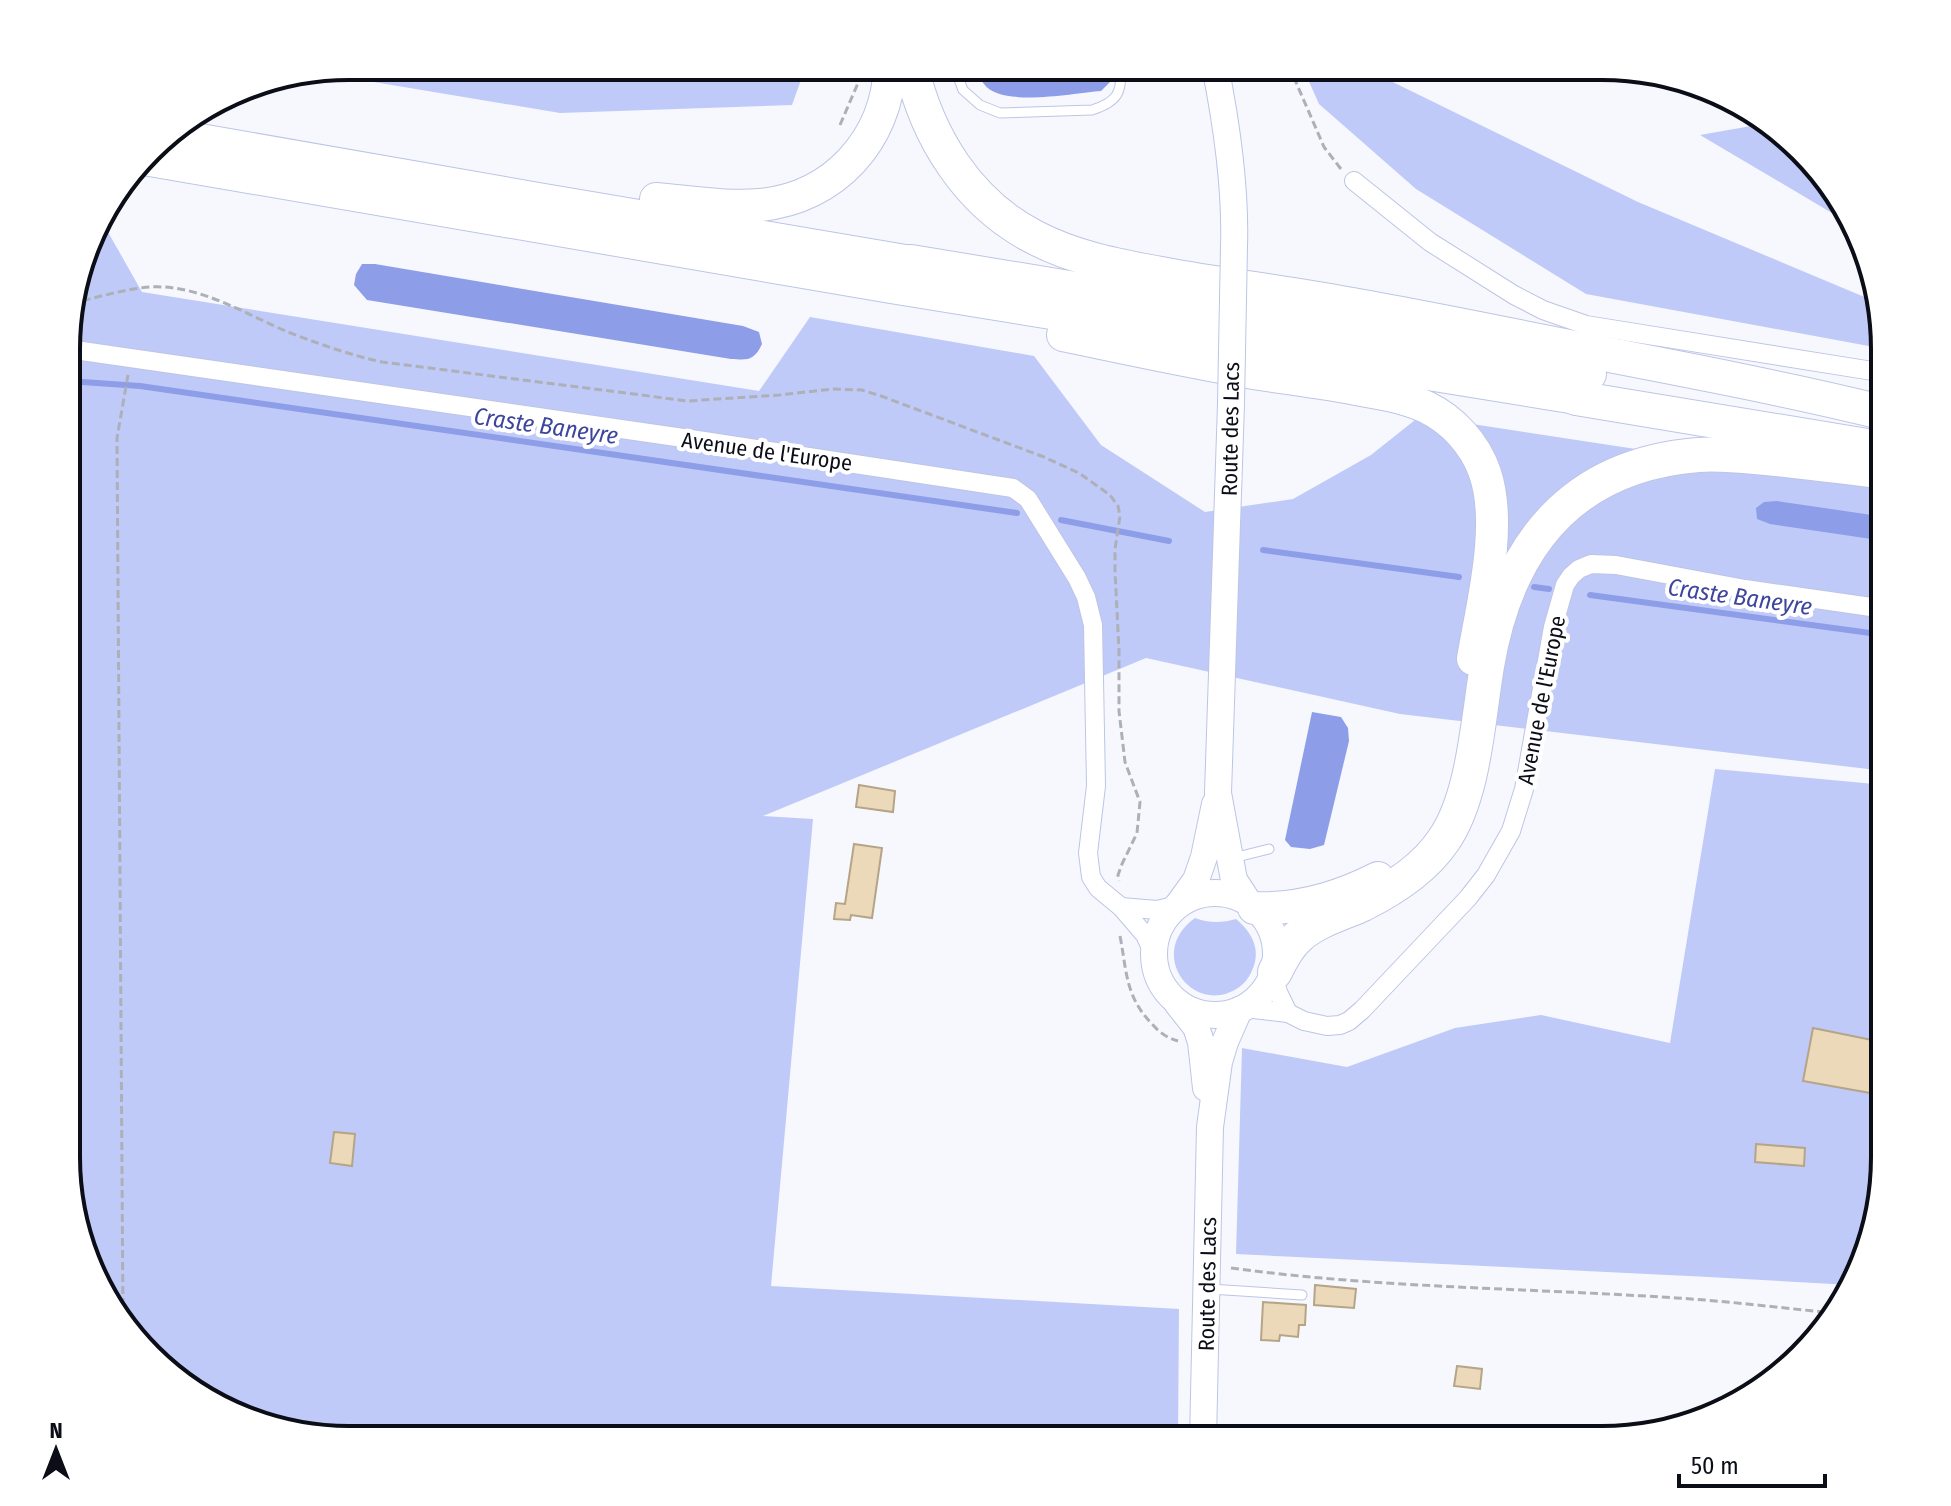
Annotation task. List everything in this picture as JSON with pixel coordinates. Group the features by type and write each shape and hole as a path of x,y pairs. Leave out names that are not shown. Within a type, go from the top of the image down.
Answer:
{"highway":[{"path":"240,146 698,203 761,205 804,194 827,183 860,152 881,114 888,80"},
{"path":"915,80 926,115 946,156 969,186 1002,217 1034,237 1078,256 1190,280 1390,312 1800,392 1871,410"},
{"path":"185,137 538,199 901,274 1576,398 1871,447"},
{"path":"158,161 1871,421"},
{"path":"901,274 989,318 1174,359 1408,400 1445,417 1474,450 1485,471 1490,492 1490,552 1458,753 1449,796 1436,826 1400,864 1357,889 1304,905 1274,909 1252,905"},
{"path":"1274,974 1296,938 1311,927 1389,889 1427,860 1444,841 1463,799 1487,662 1506,591 1532,544 1554,517 1599,482 1630,468 1665,459 1739,455 1871,470"}],"main road":[{"name":"Route des Lacs","path":"1178,905 1196,880 1218,793 1235,222 1229,152 1217,81"},
{"name":"Route des Lacs","path":"1218,793 1234,880 1252,905"},
{"path":"1213,893 1232,895 1252,905 1264,916 1273,933 1277,952 1274,974 1258,999 1228,1014 1209,1015 1192,1011 1176,1001 1164,988 1156,972 1154,954 1157,936 1165,919 1178,905 1213,893"},
{"name":"Route des Lacs","path":"1176,1001 1196,1027 1201,1042 1210,1127"},
{"name":"Route des Lacs","path":"1203,1426 1210,1127 1219,1062 1242,1009"}],"street":[{"path":"1354,181 1430,242 1543,310 1586,325 1871,371"},
{"name":"Avenue de l'Europe","path":"80,351 1013,488 1028,499 1077,578 1090,610 1094,641 1096,786 1088,853 1089,870 1094,884 1145,935 1154,954"},
{"name":"Avenue de l'Europe","path":"1242,1009 1288,1013 1316,1025 1340,1025 1349,1021 1468,898 1486,875 1511,831 1519,809 1553,627 1565,585 1579,569 1591,564 1616,565 1745,589 1871,607"},
{"path":"1117,904 1148,911 1178,905"},
{"path":"1274,974 1288,1013"}],"lane":[{"path":"959,80 963,90 980,105 1000,113 1092,110 1113,102 1122,81"},
{"path":"1229,859 1269,849"},
{"path":"1207,1277 1302,1295"}],"path":[{"path":"840,125 859,80"},
{"path":"1295,81 1324,147 1354,181"},
{"path":"84,300 150,287 195,292 313,342 382,362 688,401 833,389 862,390 1044,457 1079,473 1110,495 1118,506 1120,516 1115,549 1119,711 1125,762 1140,802 1137,833 1118,875 1121,888 1117,891 1117,904"},
{"path":"123,1302 117,438 127,379"},
{"path":"1120,934 1125,974 1133,999 1143,1015 1169,1039 1201,1042"},
{"path":"1207,1277 1288,1275 1676,1298 1821,1312"}],"shaded area":[{"path":"362,80 801,80 792,105 560,113"},
{"path":"1111,81 1101,91 1039,97 1006,96 993,91 983,82"},
{"path":"1309,81 1390,81 1638,202 1866,298 1871,346 1586,294 1416,189 1319,104"},
{"path":"1752,126 1792,159 1815,185 1834,214 1700,135"},
{"path":"108,231 142,292 759,391 810,317 1034,356 1101,445 1205,512 1293,499 1371,455 1420,416 1871,485 1870,769 1400,714 1146,658 763,816 813,819 771,1286 1179,1309 1178,1426 332,1425 297,1421 246,1406 185,1370 159,1347 125,1306 100,1260 89,1226 81,1174 80,349 85,297 94,263"},
{"path":"362,264 743,326 759,332 762,344 750,358 731,359 367,300 354,285"},
{"path":"1777,501 1871,515 1871,539 1770,524 1757,519 1756,508 1764,502"},
{"path":"1312,712 1341,717 1348,728 1349,741 1324,845 1310,849 1291,847 1285,840"},
{"path":"1715,769 1870,784 1870,1174 1862,1226 1851,1260 1838,1284 1236,1254 1242,1048 1347,1067 1455,1028 1541,1015 1670,1043"},
{"path":"1195,918 1215,922 1236,919 1249,933 1256,949 1255,962 1249,977 1238,988 1221,995 1206,994 1192,988 1181,977 1175,964 1174,948 1181,933"}],"building":[{"path":"859,785 895,791 893,812 856,807"},
{"path":"854,844 882,848 872,918 851,915 850,920 834,919 836,903 845,904"},
{"path":"1813,1028 1870,1040 1870,1093 1803,1081"},
{"path":"334,1132 355,1134 352,1166 330,1163"},
{"path":"1756,1144 1805,1148 1804,1166 1755,1162"},
{"path":"1315,1285 1356,1289 1354,1308 1314,1305"},
{"path":"1263,1302 1306,1305 1305,1325 1299,1325 1298,1337 1280,1335 1279,1341 1261,1340"},
{"path":"1457,1366 1482,1369 1480,1389 1454,1386"}],"waterway":[{"name":"Craste Baneyre","path":"80,382 140,386 1017,513"},
{"name":"Craste Baneyre","path":"1061,520 1169,541"},
{"name":"Craste Baneyre","path":"1263,550 1459,577"},
{"name":"Craste Baneyre","path":"1534,587 1549,589"},
{"name":"Craste Baneyre","path":"1590,595 1871,633"}]}
